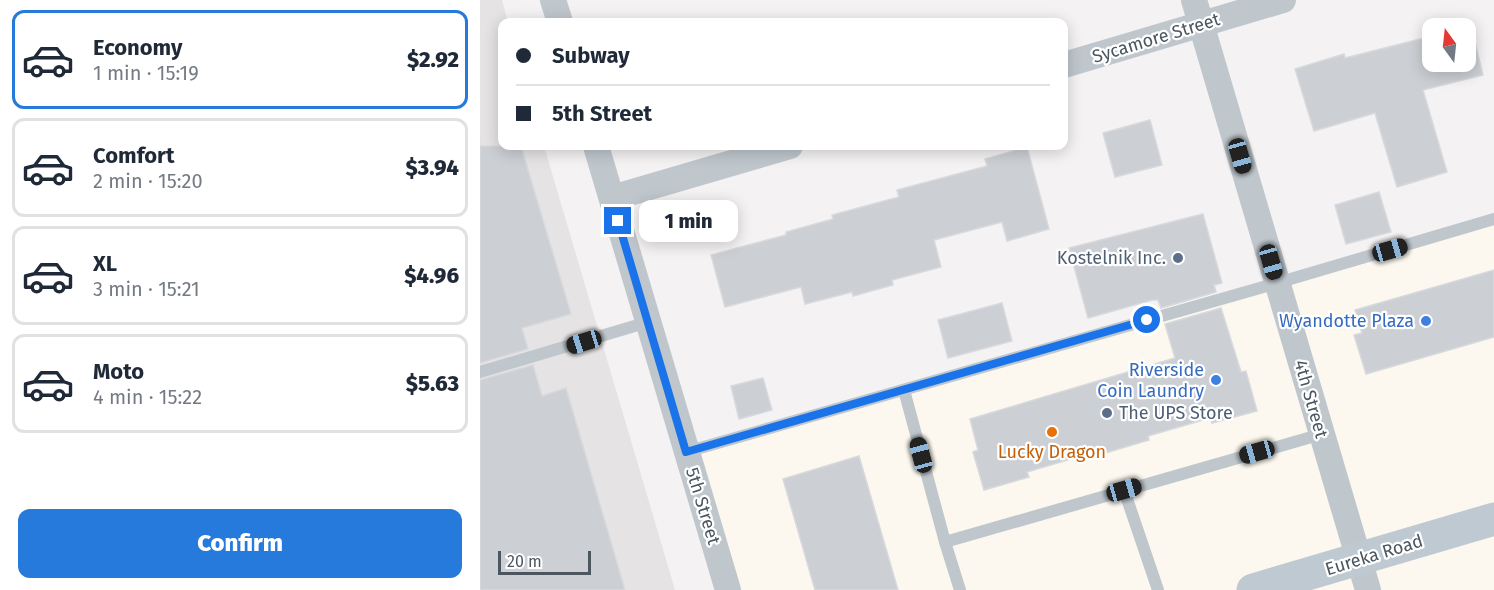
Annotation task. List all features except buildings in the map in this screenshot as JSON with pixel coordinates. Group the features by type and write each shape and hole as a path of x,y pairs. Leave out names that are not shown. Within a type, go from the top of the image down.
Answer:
{"main road":[{"name":"Eureka Road","path":"1253,590 1494,519"}],"street":[{"path":"553,0 559,18"},
{"name":"4th Street","path":"1194,0 1368,590"},
{"name":"Sycamore Street","path":"1068,64 1283,0"},
{"name":"5th Street","path":"597,150 729,590"},
{"path":"612,198 776,150"}],"lane":[{"path":"686,452 1277,284 1494,219"},
{"path":"480,372 648,322"},
{"path":"904,390 960,590"},
{"path":"945,542 1322,434"},
{"path":"1124,490 1158,590"}],"shaded area":[{"path":"480,0 502,0 507,18 498,18 498,150 545,150 675,590 480,590"},
{"path":"1494,219 1494,590 728,590 686,452"}],"place":[{"name":"Kostelnik Inc.","path":"1178,258"},
{"name":"Wyandotte Plaza","path":"1426,321"},
{"name":"Riverside Coin Laundry","path":"1216,380"},
{"name":"The UPS Store","path":"1107,413"},
{"name":"Lucky Dragon","path":"1052,432"}],"route":[{"path":"618,221 686,452 1147,320"}]}
